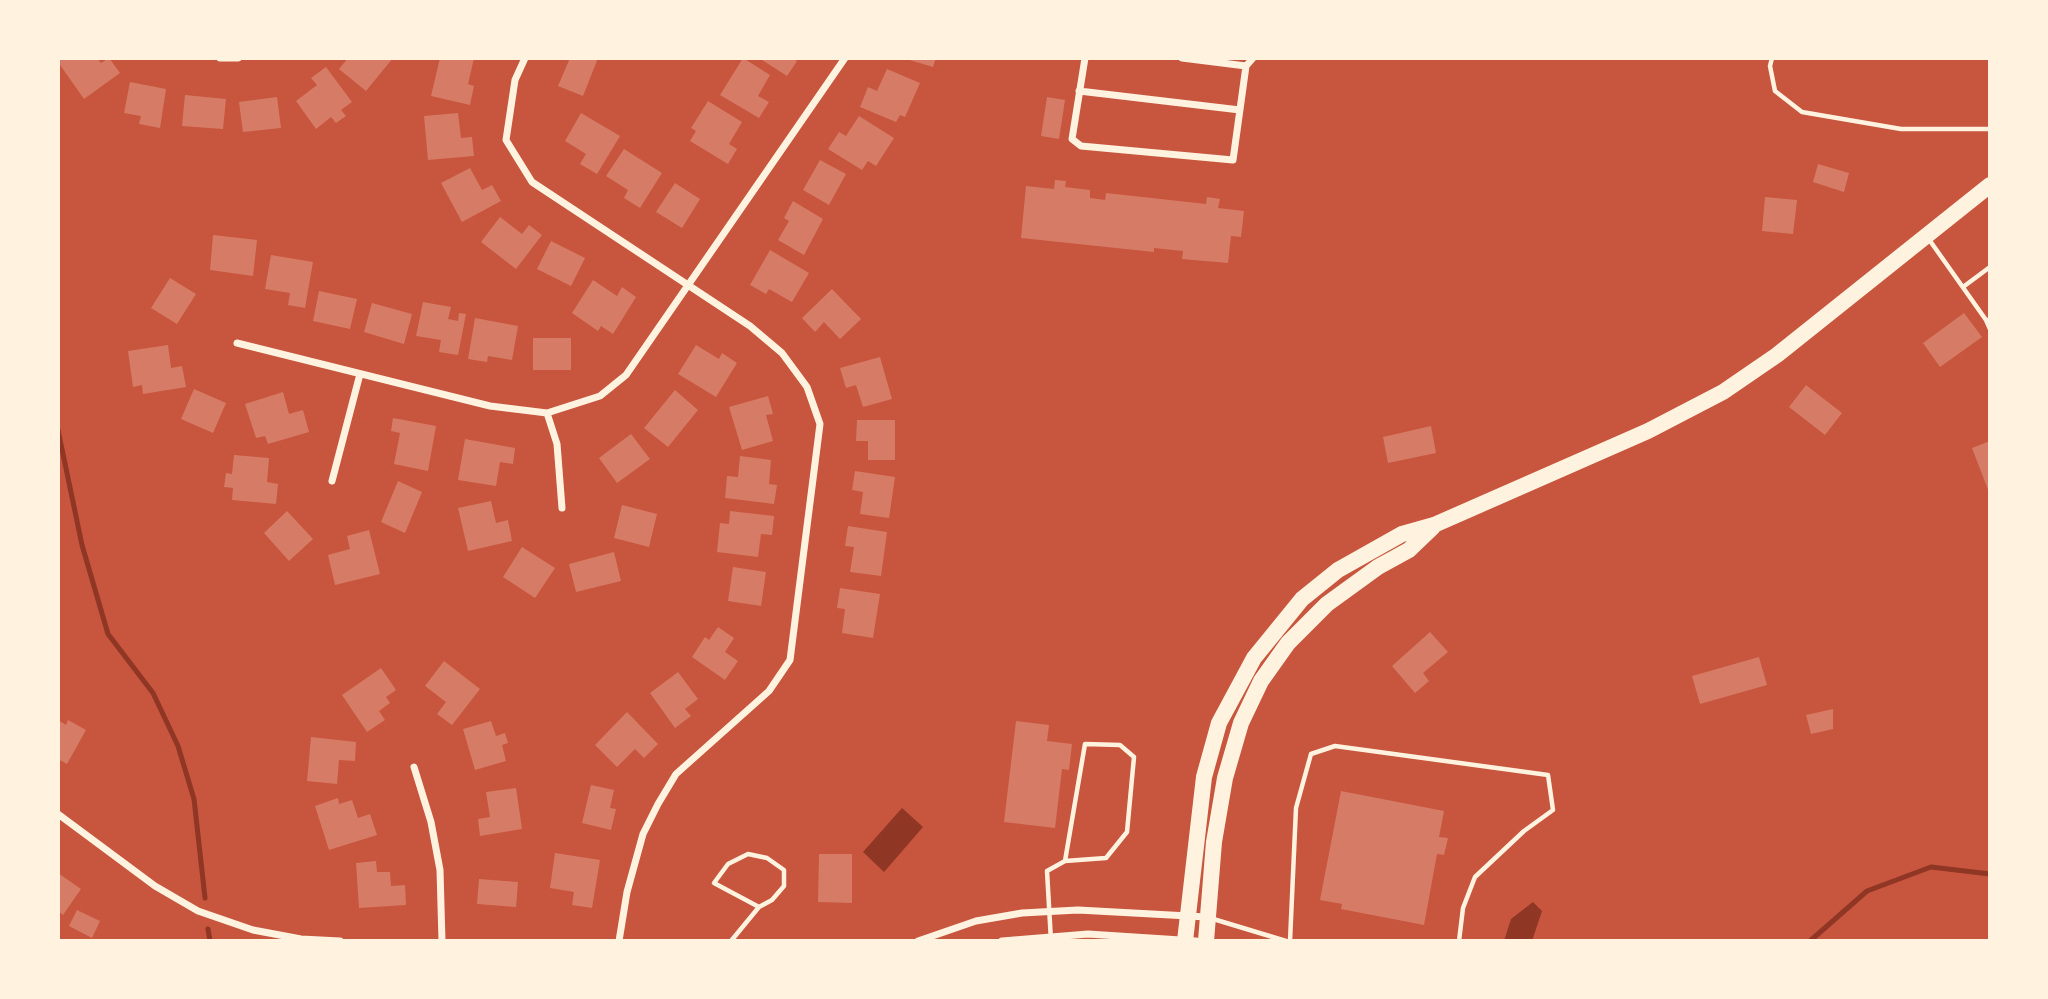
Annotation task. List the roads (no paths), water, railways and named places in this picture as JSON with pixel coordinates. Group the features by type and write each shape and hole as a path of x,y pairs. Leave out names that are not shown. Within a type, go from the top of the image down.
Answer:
{"main road":[{"path":"1188,941 1186,916 1199,811 1209,758 1229,700 1254,658 1302,599 1338,570 1402,534 1434,525 1648,431 1723,392 1777,355 1990,185"},
{"path":"1206,941 1214,842 1225,778 1241,723 1261,681 1288,643 1327,604 1378,567 1409,550 1434,525"}],"street":[{"path":"220,58 238,58"},
{"path":"525,58 515,80 506,140 531,182 750,326 782,353 807,387 820,424 790,660 769,691 676,774 643,834 627,892 619,941"},
{"path":"237,343 490,406 547,413 600,396 626,375 690,287 845,58"},
{"path":"1085,58 1072,139 1081,146 1233,160 1246,66 1253,58"},
{"path":"1182,58 1246,66"},
{"path":"1079,91 1240,110"},
{"path":"332,481 360,373"},
{"path":"547,413 557,444 562,508"},
{"path":"414,767 431,822 440,870 442,941"},
{"path":"58,814 155,886 198,911 253,930 301,939 340,941"},
{"path":"918,941 976,921 1049,911 1208,917"},
{"path":"1002,941 1051,938 1188,941"}],"lane":[{"path":"1772,58 1770,66 1775,92 1802,112 1901,129 1990,129"},
{"path":"1927,237 1988,320 1990,329"},
{"path":"1964,287 1990,267"},
{"path":"1051,938 1047,871 1065,861 1106,858 1127,832 1134,757 1119,745 1086,744 1065,861"},
{"path":"1208,917 1288,941 1296,808 1311,754 1335,746 1548,775 1553,810 1524,831 1475,877 1464,908 1459,941"},
{"path":"731,941 759,907 772,900 783,886 784,870 767,858 748,854 728,864 714,883 759,907"}],"waterway":[{"path":"58,430 82,545 108,634 153,693 178,746 194,799 205,898"},
{"path":"1810,941 1867,891 1931,867 1990,874"},
{"path":"208,929 210,941"}]}
